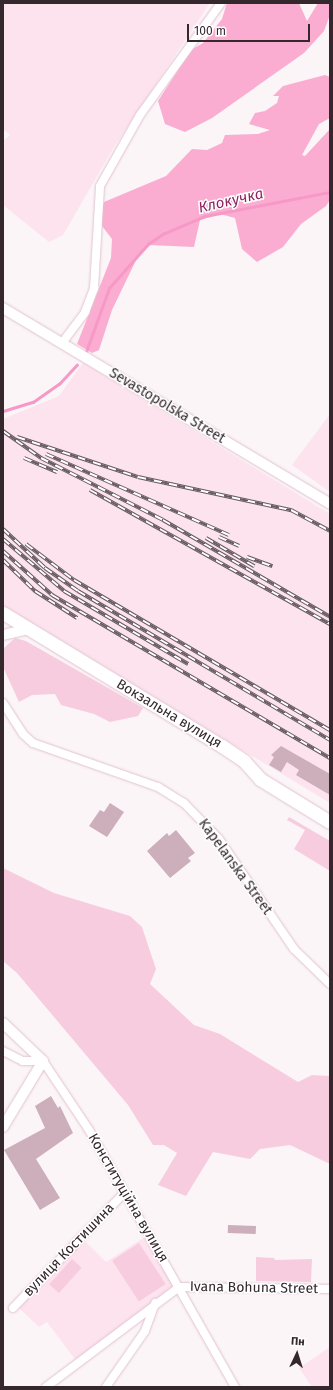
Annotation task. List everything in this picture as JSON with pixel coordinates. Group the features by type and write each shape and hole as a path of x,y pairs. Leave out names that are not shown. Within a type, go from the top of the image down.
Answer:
{"main road":[{"name":"Вокзальна вулиця","path":"4,614 222,746 244,761 260,779 330,822"}],"street":[{"path":"62,343 85,312 94,288 100,186 140,115 221,3"},
{"name":"Sevastopolska Street","path":"3,308 330,504"},
{"path":"4,614 9,622 5,634 30,629"},
{"name":"Kapelanska Street","path":"3,703 23,734 33,743 158,787 184,803 219,839 298,953 330,984"},
{"name":"Конституційна вулиця","path":"3,1023 43,1061 89,1130 235,1387"},
{"path":"3,1050 23,1061 43,1061"},
{"path":"3,1127 43,1061"},
{"name":"вулиця Костишина","path":"13,1308 124,1193"},
{"path":"46,1387 155,1303 179,1287"},
{"name":"Ivana Bohuna Street","path":"179,1287 330,1289"},
{"path":"106,1387 145,1331 155,1303"}],"shaded area":[{"path":"3,3 210,3 114,147 63,235 49,242 3,205 3,141 10,135 3,129"},
{"path":"227,3 299,3 307,21 318,3 330,3 330,15 324,31 304,53 212,118 185,132 165,124 158,101 191,50 203,43 222,19"},
{"path":"325,75 330,77 330,118 319,124 302,155 305,156 330,129 330,200 326,206 301,224 283,247 257,262 242,249 235,218 220,214 200,220 194,247 148,245 139,254 112,310 99,350 92,353 77,344 111,258 112,239 99,222 104,202 166,176 192,149 207,150 222,143 225,135 258,134 270,130 249,124 255,113 265,111 277,103 279,96 273,96 283,86"},
{"path":"83,363 330,514 330,803 3,605 3,419 59,396"},
{"path":"330,414 330,492 292,465"},
{"path":"15,638 26,641 143,708 138,716 110,722 94,714 61,705 55,694 32,695 19,702 3,667 4,648"},
{"path":"289,817 330,841 330,871 294,849 305,830 287,820"},
{"path":"3,868 54,893 130,916 142,927 156,969 150,984 194,1025 220,1034 298,1082 312,1075 330,1076 330,1164 290,1145 260,1149 250,1159 213,1152 186,1196 158,1185 177,1153 164,1145 153,1145 128,1105 17,973 3,961"},
{"path":"148,1235 178,1287 77,1362 47,1322 39,1327 19,1308 84,1240 106,1262"},
{"path":"139,1243 166,1284 139,1302 112,1260"},
{"path":"256,1257 274,1258 275,1260 312,1259 311,1282 256,1281"},
{"path":"72,1259 82,1268 59,1293 49,1284"},
{"path":"330,1347 330,1387 312,1387 299,1368"}],"building":[{"path":"281,746 330,774 330,795 296,775 299,770 287,762 281,772 269,765 274,757 271,755"},
{"path":"110,803 124,812 107,837 89,826 100,810 104,812"},
{"path":"176,830 195,853 188,858 191,861 170,878 147,851 167,833 169,836"},
{"path":"51,1096 58,1108 60,1106 73,1133 36,1159 60,1198 40,1210 4,1150 45,1128 35,1106"},
{"path":"228,1225 256,1226 256,1234 228,1233"}],"waterway":[{"name":"Клокучка","path":"86,352 109,288 148,244 163,234 205,216 330,192"},
{"path":"3,411 33,402 59,384 77,365"}],"railway":[{"path":"3,431 41,458 163,520 330,617"},
{"path":"17,437 138,477 291,510 330,531"},
{"path":"46,454 229,535"},
{"path":"24,458 57,472"},
{"path":"90,490 330,624"},
{"path":"3,529 45,568 78,591 330,740"},
{"path":"219,537 239,546"},
{"path":"206,538 254,566"},
{"path":"3,539 64,591 188,664"},
{"path":"26,544 74,580 330,730"},
{"path":"3,551 52,595 330,758"},
{"path":"247,557 272,566"},
{"path":"3,560 35,591 77,618"}]}
